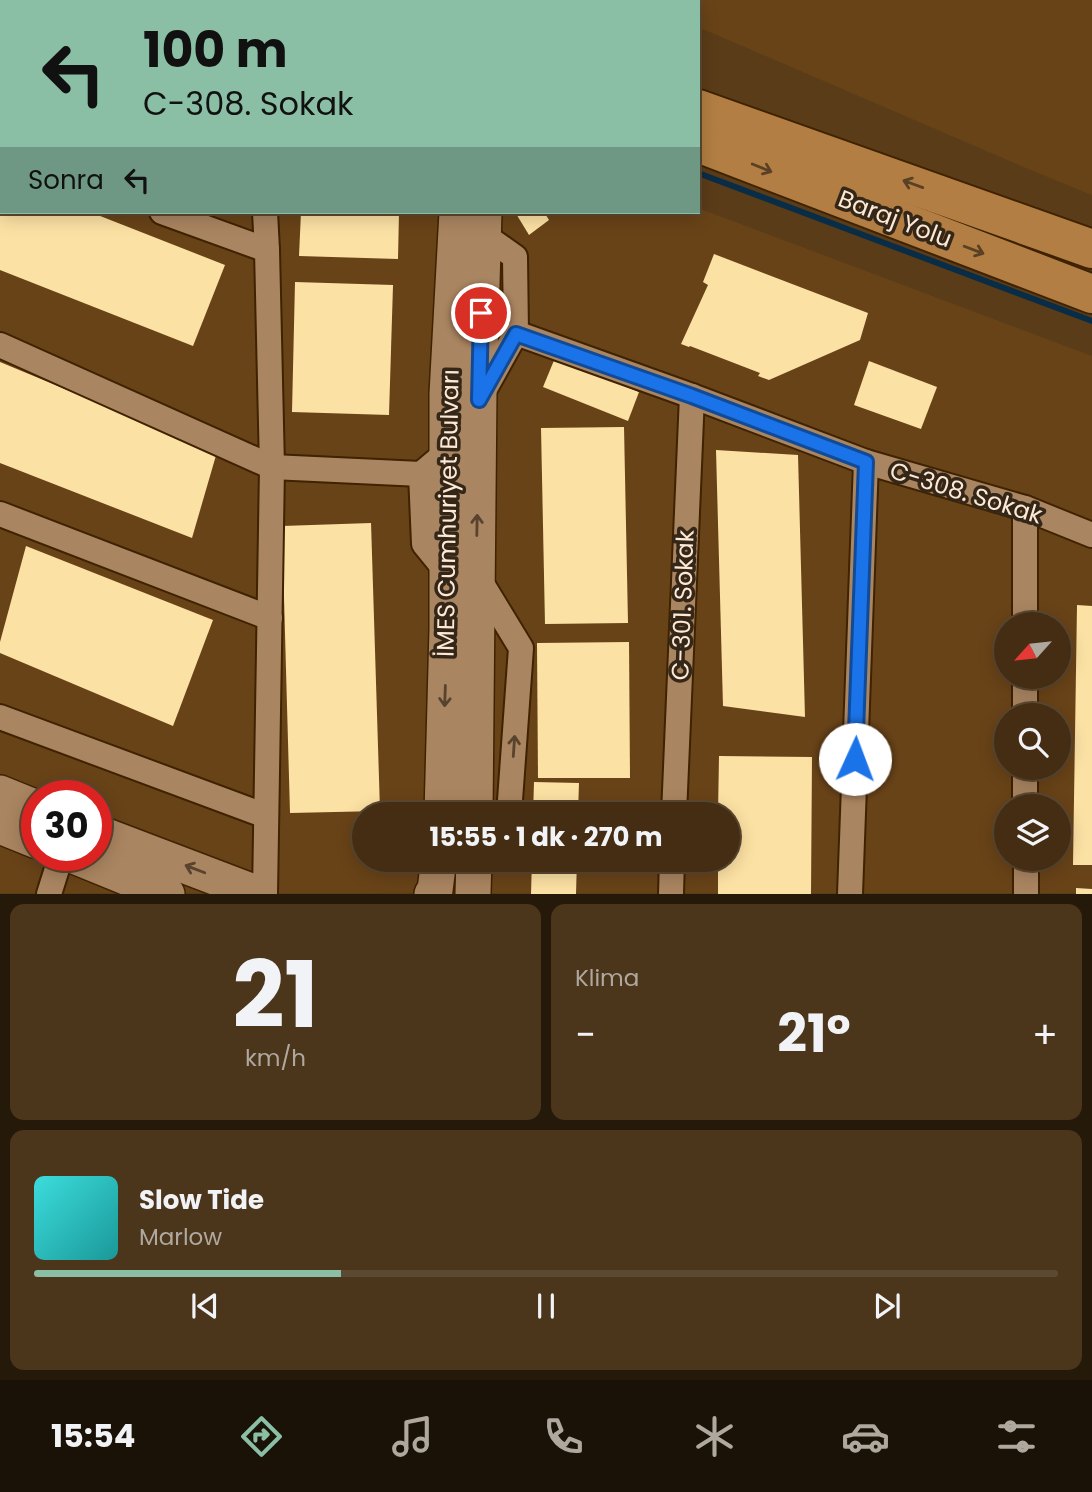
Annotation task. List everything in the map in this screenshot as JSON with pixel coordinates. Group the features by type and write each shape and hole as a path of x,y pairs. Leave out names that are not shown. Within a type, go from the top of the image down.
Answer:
{"main road":[{"name":"Baraj Yolu","path":"700,110 1092,249"},
{"name":"Baraj Yolu","path":"700,144 1092,294"}],"street":[{"path":"168,214 267,250"},
{"path":"265,214 272,467 265,894"},
{"path":"470,223 515,257 516,334 479,400"},
{"name":"İMES Cumhuriyet Bulvarı","path":"449,459 479,400 470,223"},
{"name":"İMES Cumhuriyet Bulvarı","path":"470,223 447,394 449,459 461,572 474,802"},
{"name":"C-308. Sokak","path":"516,334 692,396 866,462 1024,508 1092,535"},
{"path":"0,345 272,467 449,459"},
{"name":"C-301. Sokak","path":"675,802 692,396"},
{"path":"850,894 866,462"},
{"path":"1024,508 1025,612"},
{"path":"0,514 270,618"},
{"path":"461,572 521,648 510,802"},
{"name":"İMES Cumhuriyet Bulvarı","path":"442,802 447,629 461,572"},
{"path":"0,717 266,816"},
{"path":"0,793 21,802"},
{"path":"0,826 21,835"},
{"path":"112,838 259,894"},
{"path":"49,894 56,871"},
{"path":"111,871 167,894"},
{"path":"1026,871 1026,894"},
{"path":"432,894 436,872"},
{"path":"671,894 672,872"}],"shaded area":[{"path":"700,0 1092,0 1092,195 700,28"},
{"path":"700,209 1092,356 1092,893 0,893 0,214 700,214"}],"building":[{"path":"0,214 95,214 225,265 193,346 0,270"},
{"path":"301,214 399,214 398,259 299,256"},
{"path":"516,214 545,214 549,220 529,235"},
{"path":"714,254 868,313 860,340 769,380 758,376 760,373 681,344 708,285 703,282"},
{"path":"295,282 393,285 389,415 292,412"},
{"path":"555,358 639,392 628,421 543,387"},
{"path":"869,361 937,387 921,429 854,405"},
{"path":"0,362 217,452 192,538 0,463"},
{"path":"624,427 628,623 545,624 541,428"},
{"path":"716,450 798,455 805,717 723,706"},
{"path":"371,523 380,802 352,802 352,812 290,813 282,526"},
{"path":"26,546 213,620 173,726 0,653 0,642"},
{"path":"1077,605 1092,606 1092,865 1073,865"},
{"path":"629,642 630,778 538,778 537,643"},
{"path":"719,756 812,757 811,894 718,894 718,872 740,872 740,802 718,802"},
{"path":"534,782 579,783 578,802 533,802"},
{"path":"532,872 577,872 576,894 531,894"},
{"path":"1076,888 1092,889 1092,894 1076,894"}],"waterway":[{"path":"700,174 1092,321"}],"route":[{"path":"481,313 479,400 516,334 692,396 866,462 855,759"}]}
